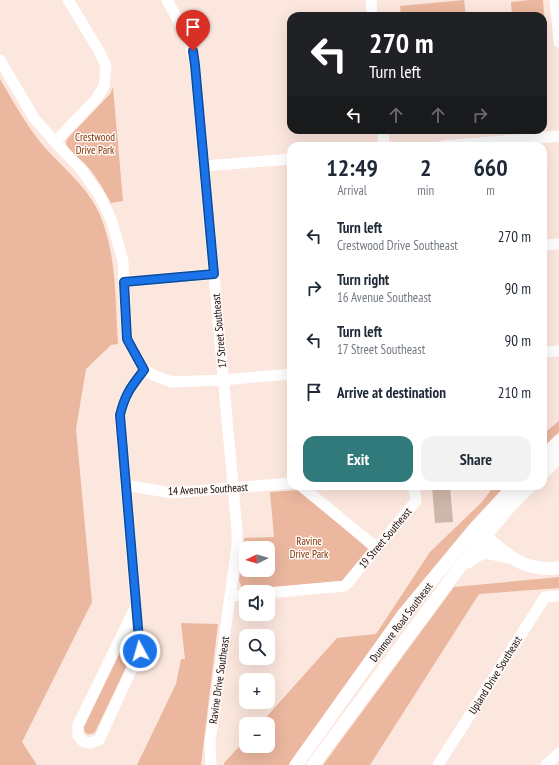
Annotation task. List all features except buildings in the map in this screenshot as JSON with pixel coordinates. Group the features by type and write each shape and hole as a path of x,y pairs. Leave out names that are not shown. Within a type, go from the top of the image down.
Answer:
{"main road":[{"path":"547,453 559,441"},
{"path":"547,469 559,457"},
{"name":"Dunmore Road Southeast","path":"313,765 456,572 480,532 511,490"},
{"name":"Dunmore Road Southeast","path":"296,765 403,615 480,532 526,490"},
{"path":"480,532 510,558"},
{"path":"456,572 479,554 488,553 510,558 527,566 536,568 559,568"}],"street":[{"path":"55,142 96,99 104,86 106,66 99,51 68,0"},
{"name":"17 Street Southeast","path":"167,0 189,40 193,51 195,65 237,545 230,596"},
{"path":"371,0 372,12"},
{"path":"555,0 559,42"},
{"path":"0,60 34,118 80,168 98,193 106,208 112,222 123,261 127,339 144,370 172,382 223,380 287,374"},
{"path":"489,142 559,136"},
{"path":"204,166 287,159"},
{"path":"547,245 559,244"},
{"path":"124,282 214,274"},
{"path":"547,352 559,351"},
{"path":"136,606 78,725 78,736 84,742 91,743 99,740 140,651 120,415 128,390 144,370"},
{"name":"14 Avenue Southeast","path":"126,485 172,493 287,483"},
{"path":"306,490 377,548"},
{"name":"19 Street Southeast","path":"275,592 345,586 416,501 415,490"},
{"path":"230,596 239,595"},
{"name":"Ravine Drive Southeast","path":"211,765 210,742 212,724 230,596"},
{"name":"Upland Drive Southeast","path":"438,765 545,597 559,596"},
{"path":"546,765 559,753"}],"green space":[{"path":"464,0 466,12 401,12 400,6"},
{"path":"543,0 544,12 512,12 511,2"},
{"path":"0,79 19,112 35,135 48,151 80,184 94,203 99,213 105,228 112,260 118,344 111,345 86,369 76,429 92,602 22,742 37,765 0,765"},
{"name":"Crestwood Drive Park","path":"113,87 123,201 111,203 92,172 68,148 66,142 68,138 110,94"},
{"path":"559,421 559,432 547,444 547,431"},
{"name":"Ravine Drive Park","path":"299,490 368,549 342,581 275,587 275,585 241,585 239,577 275,577 275,541 244,541 244,538 274,537 270,492"},
{"path":"491,490 502,490 443,557 289,765 224,765 224,763 239,747 239,753 275,753 275,717 266,717 337,638 376,634 430,552 482,502"},
{"path":"559,577 559,588 479,594 370,765 323,765 454,587"},
{"path":"181,623 218,624 201,765 137,765 176,684 181,659 185,659"},
{"path":"127,643 134,647 134,651 95,732 87,734 84,731 84,727 123,646"}],"route":[{"path":"140,651 120,415 128,390 144,370 127,339 124,282 214,274 193,51"}]}
